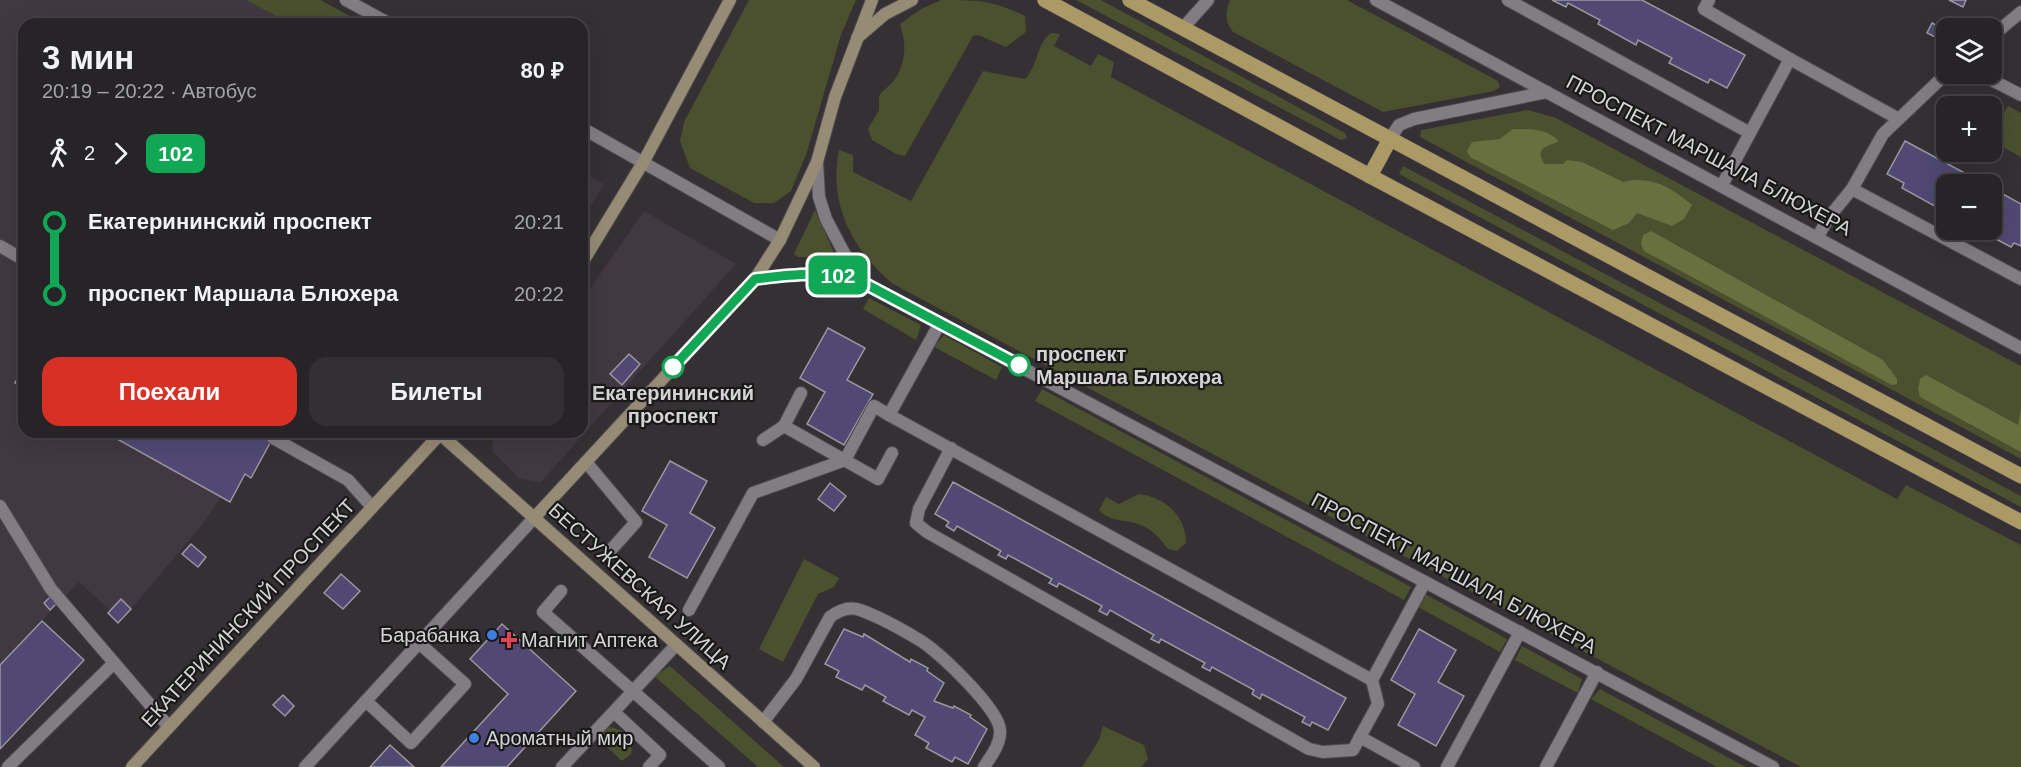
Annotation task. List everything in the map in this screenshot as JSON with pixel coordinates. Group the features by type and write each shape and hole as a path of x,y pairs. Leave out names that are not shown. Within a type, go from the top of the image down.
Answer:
{"main road":[{"path":"1045,0 1370,176 2021,522"},
{"path":"1130,0 2021,476"},
{"path":"1370,176 1390,139"}],"street":[{"path":"346,0 379,18"},
{"path":"588,253 644,161 730,0"},
{"path":"305,767 755,279 780,240 817,162 856,38 872,0"},
{"path":"856,38 885,14 912,0"},
{"path":"1183,28 1208,0"},
{"name":"ПРОСПЕКТ МАРШАЛА БЛЮХЕРА","path":"1376,0 2021,348"},
{"path":"1508,0 1750,133"},
{"path":"1709,0 1704,9 1897,118"},
{"path":"2002,28 2021,12"},
{"path":"1722,185 1790,59"},
{"path":"1818,238 1829,217 1851,189 1883,134 1897,118 1936,83"},
{"path":"2000,84 2021,95"},
{"path":"1390,139 1399,125 1414,119 1547,92"},
{"path":"588,131 780,240"},
{"path":"817,162 819,197 826,219 860,281"},
{"path":"1851,189 2021,279"},
{"path":"0,246 18,256"},
{"name":"ПРОСПЕКТ МАРШАЛА БЛЮХЕРА","path":"755,279 796,274 843,275 860,281 1773,767"},
{"path":"890,415 940,323"},
{"path":"763,440 784,426 801,393"},
{"path":"688,610 753,493 844,460 874,406 1372,680"},
{"path":"784,426 878,479 892,453"},
{"path":"273,438 348,480 372,507"},
{"name":"ЕКАТЕРИНИНСКИЙ ПРОСПЕКТ","path":"132,767 436,438"},
{"name":"БЕСТУЖЕВСКАЯ УЛИЦА","path":"446,438 814,767"},
{"path":"951,448 919,509 916,523 927,532 1309,749 1323,752 1353,750 1378,704 1372,680 1425,582"},
{"path":"586,462 636,522 610,551"},
{"path":"0,506 51,589 169,727"},
{"path":"561,591 543,612 719,767"},
{"path":"763,722 796,679 830,617 838,611 859,609 922,642 945,661 992,712 1000,729 998,746 984,767"},
{"path":"1447,767 1520,632"},
{"path":"366,701 411,743 458,693 465,684 420,643"},
{"path":"562,767 676,645"},
{"path":"8,767 114,663"},
{"path":"1546,767 1597,672"},
{"path":"615,712 660,755 649,767"},
{"path":"1360,737 1414,767"}],"shaded area":[{"path":"0,0 246,0 280,18 18,18 18,438 273,438 251,478 244,475 221,497 202,525 131,609 121,599 110,610 79,582 43,620 84,660 0,749"},
{"path":"588,175 604,184 588,211"},
{"path":"644,211 736,264 588,429 588,291"},
{"path":"493,438 580,438 541,482 520,479 492,451"}],"green space":[{"path":"246,0 320,0 354,18 280,18"},
{"path":"749,0 856,0 841,35 806,155 791,191 774,203 754,203 690,168 680,141 684,122"},
{"path":"941,0 975,1 1003,7 1025,16 1026,32 1006,47 978,35 973,36 905,156 896,154 872,140 868,129 879,110 879,96 893,81 902,65 904,45 900,24 921,9"},
{"path":"1076,0 1101,0 1345,133 1347,138 1341,140"},
{"path":"1230,0 1347,0 1498,81 1500,87 1494,91 1383,112 1233,32 1228,25 1227,17"},
{"path":"1051,33 1060,34 1054,46 1091,66 1098,54 1114,62 1111,77 1897,499 1906,485 2021,545 2021,767 1801,767 893,284 866,256 846,224 837,189 836,170 839,150 853,155 853,172 911,201 983,71 1025,79 1042,43"},
{"path":"2008,106 2021,113 2021,157 2002,147 2002,117"},
{"path":"1528,110 1556,118 2021,366 2021,459 1420,137 1421,130"},
{"path":"1513,129 1543,131 1559,141 1543,148 1540,154 1544,164 1563,164 1567,160 1582,162 1623,182 1651,181 1668,188 1692,205 1684,219 1672,226 1637,213 1629,223 1613,230 1470,157 1467,151 1472,142 1500,139"},
{"path":"1403,166 2021,496 2021,507 1399,174"},
{"path":"815,210 836,257 798,257 794,254"},
{"path":"1651,231 1883,360 1897,379 1897,384 1892,385 1644,251 1641,244 1643,235"},
{"path":"869,298 921,325 916,340 863,309"},
{"path":"944,335 1002,367 996,380 934,347"},
{"path":"1926,375 2018,425 2021,409 2021,452 1920,397 1918,389 1920,379"},
{"path":"1042,389 1411,587 1404,600 1035,401"},
{"path":"1139,494 1157,499 1178,516 1185,533 1186,543 1177,551 1168,549 1147,528 1114,519 1099,510 1106,497 1119,504"},
{"path":"804,559 839,578 834,587 818,594 783,662 759,649"},
{"path":"1425,594 1507,639 1500,652 1418,607"},
{"path":"1522,646 1582,679 1578,693 1515,660"},
{"path":"670,666 784,767 758,767 654,676"},
{"path":"1600,689 1746,767 1717,767 1591,699"},
{"path":"1103,726 1144,745 1148,759 1141,767 1082,767 1099,740"},
{"path":"610,727 624,733 631,744 631,754 622,761 601,741 605,730"}],"building":[{"path":"1552,0 1642,0 1745,55 1727,88 1710,79 1708,83 1669,63 1672,58 1638,40 1636,45 1598,24 1600,20 1568,3 1566,7"},
{"path":"1949,0 1966,0 1963,7"},
{"path":"1932,23 1936,25 1936,38 1927,33"},
{"path":"1905,141 1936,158 1936,162 1944,162 1966,174 1936,174 1936,207 1902,188 1904,183 1887,174"},
{"path":"2002,194 2021,204 2021,246 2014,243 2011,247 1998,240 2002,240"},
{"path":"828,328 865,348 847,380 873,394 844,445 807,424 825,392 800,378"},
{"path":"629,354 640,364 622,385 610,374"},
{"path":"273,438 251,478 245,474 230,502 117,439"},
{"path":"670,461 707,481 690,513 715,528 687,578 649,557 667,525 642,511"},
{"path":"953,482 1346,698 1328,730 1312,722 1310,726 1302,722 1305,717 1262,694 1260,699 1252,694 1254,690 1212,667 1210,671 1202,667 1205,663 1161,639 1159,643 1151,639 1154,635 1110,610 1107,615 1099,611 1102,606 1059,583 1057,587 1049,583 1052,579 1008,555 1006,559 998,555 1001,551 957,526 954,531 946,526 949,522 935,514"},
{"path":"830,483 846,496 834,511 818,499"},
{"path":"191,544 206,557 198,567 182,554"},
{"path":"341,574 360,591 343,609 324,593"},
{"path":"51,596 57,603 50,610 44,603"},
{"path":"121,599 131,609 118,623 108,613"},
{"path":"42,621 84,660 0,749 0,665"},
{"path":"502,624 576,691 507,767 441,767 508,694 470,659"},
{"path":"844,629 863,637 864,634 910,662 911,659 928,668 927,671 944,683 934,701 953,708 954,706 971,715 970,717 987,729 968,764 955,757 952,762 926,748 929,743 915,735 925,717 912,710 909,715 883,701 886,697 865,685 862,690 836,677 839,671 825,664"},
{"path":"1419,629 1456,650 1438,682 1464,696 1436,746 1398,725 1415,694 1391,680"},
{"path":"283,695 294,706 285,716 273,705"},
{"path":"390,745 414,767 370,767"}],"bus line":[{"name":"102","path":"673,367 755,279 796,274 843,275 860,281 1019,365"}],"place":[{"name":"проспект Маршала Блюхера","path":"1019,365"},
{"name":"Екатерининский проспект","path":"673,367"},
{"name":"Барабанка","path":"492,635"},
{"name":"Магнит Аптека","path":"509,640"},
{"name":"Ароматный мир","path":"474,738"}]}
